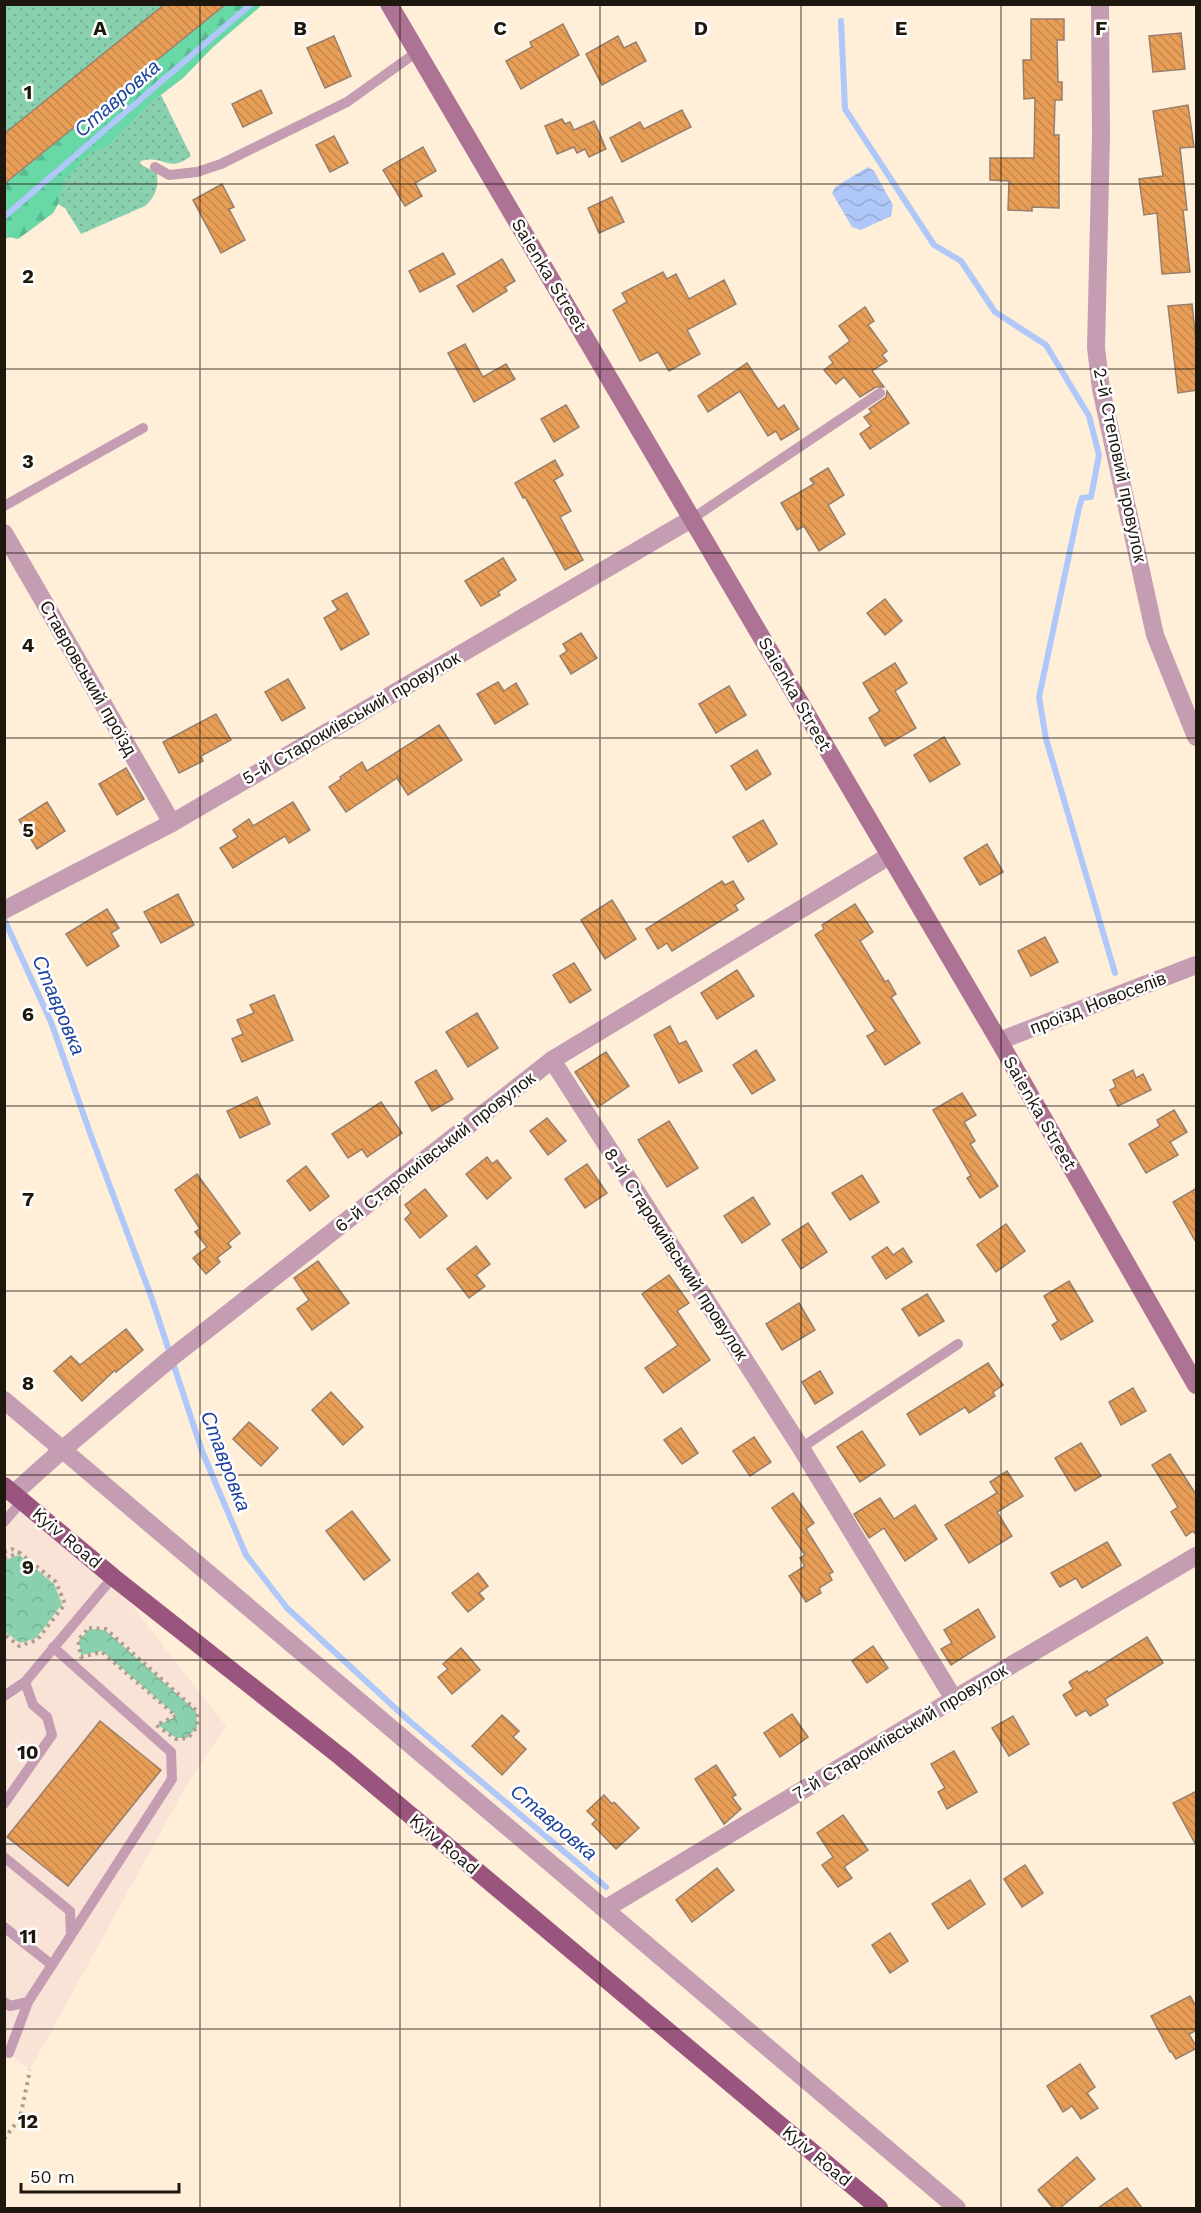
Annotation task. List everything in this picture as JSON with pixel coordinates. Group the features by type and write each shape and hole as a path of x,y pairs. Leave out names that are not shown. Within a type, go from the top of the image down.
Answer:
{"main road":[{"name":"Kyiv Road","path":"13,1494 113,1577 341,1757 879,2208"}],"street":[{"name":"Saienka Street","path":"389,4 999,1041 1197,1385"},
{"name":"2-й Степовий провулок","path":"1100,4 1101,136 1096,348 1101,388 1155,635 1197,737"},
{"name":"5-й Старокиївський провулок","path":"4,910 172,823 693,518"},
{"name":"Ставровський проїзд","path":"4,533 172,823"},
{"name":"6-й Старокиївський провулок","path":"13,1494 171,1358 552,1060 889,856"},
{"name":"проїзд Новоселів","path":"999,1041 1197,965"},
{"name":"8-й Старокиївський провулок","path":"552,1060 801,1448 954,1699"},
{"path":"4,1400 957,2208"},
{"name":"7-й Старокиївський провулок","path":"605,1909 1197,1556"}],"lane":[{"path":"154,166 169,175 197,172 221,164 347,102 417,52"},
{"path":"693,518 880,393"},
{"path":"4,506 143,428"},
{"path":"801,1448 958,1344"},
{"path":"4,1522 13,1494"},
{"path":"4,1696 25,1682 113,1577"},
{"path":"9,2053 28,2002 172,1779 171,1752 53,1647"},
{"path":"4,1804 52,1735 47,1717 33,1705 25,1682"},
{"path":"4,1857 69,1911 71,1935"},
{"path":"4,1927 52,1965"},
{"path":"4,2002 10,2006 28,2002"}],"path":[{"path":"4,1552 12,1549 20,1553 56,1582 65,1604 37,1640 19,1646 4,1634"},
{"path":"4,1558 20,1553"},
{"path":"89,1629 106,1629 197,1710 197,1727 188,1738 176,1739 156,1725 176,1716 102,1652 81,1657 78,1640 89,1629"},
{"path":"4,2139 20,2118 30,2070"}],"shaded area":[{"path":"4,1492 115,1584 226,1726 186,1786 30,2070 4,2049"}],"green space":[{"path":"5,5 165,5 5,134"},
{"path":"226,5 212,48 183,78 161,95 191,156 172,164 155,160 141,161 140,164 157,173 156,191 148,203 81,234 65,208 58,204 53,213 18,239 10,237 5,239 5,184"},
{"path":"226,5 262,5 212,48 183,78 153,100 107,146 91,152 64,180 58,204 53,213 18,239 10,237 5,231 5,184"},
{"path":"19,1555 54,1584 62,1604 36,1638 20,1643 4,1631 5,1560"},
{"path":"90,1629 105,1630 196,1711 197,1727 187,1738 176,1738 158,1725 177,1716 102,1651 81,1655 79,1640"}],"water":[{"path":"868,167 874,171 893,205 891,216 861,230 852,227 832,193 835,187"}],"building":[{"path":"165,4 226,4 4,184 4,134"},
{"path":"1031,19 1064,19 1064,40 1057,40 1058,82 1062,82 1062,100 1055,100 1054,135 1059,135 1059,208 1032,207 1032,211 1008,210 1009,181 990,180 990,158 1034,158 1035,98 1024,99 1023,60 1031,60"},
{"path":"563,24 579,55 521,89 506,61 532,47 530,42"},
{"path":"1181,33 1185,69 1153,72 1149,36"},
{"path":"334,36 351,76 325,88 307,48"},
{"path":"618,36 624,48 636,42 646,61 602,85 586,54"},
{"path":"261,90 272,113 243,127 232,104"},
{"path":"1188,105 1194,147 1180,148 1187,210 1183,210 1190,272 1162,274 1157,213 1144,215 1139,179 1163,176 1153,111"},
{"path":"682,110 691,127 622,162 610,138 640,122 644,129"},
{"path":"562,119 565,124 570,122 574,130 594,121 606,149 589,157 585,149 577,153 574,147 557,154 545,126"},
{"path":"334,136 348,163 330,172 316,145"},
{"path":"423,147 436,171 415,183 422,196 405,206 383,170"},
{"path":"222,184 234,207 229,209 245,240 221,253 193,200"},
{"path":"612,197 624,222 599,233 588,208"},
{"path":"443,253 455,274 420,292 409,271"},
{"path":"502,259 515,281 505,287 507,291 473,312 457,286"},
{"path":"663,272 667,279 676,274 689,299 724,280 736,304 687,330 700,354 669,371 658,352 640,361 613,310 627,302 622,293"},
{"path":"1192,304 1197,351 1197,390 1178,393 1168,306"},
{"path":"865,307 874,321 868,325 887,351 882,355 887,361 872,371 884,387 876,387 860,397 844,377 836,384 824,370 833,363 829,357 850,341 839,326"},
{"path":"465,344 483,377 506,364 515,379 474,402 448,353"},
{"path":"747,363 778,409 784,405 799,429 781,440 776,431 768,436 740,391 708,412 698,396"},
{"path":"887,391 909,423 870,449 860,434 871,426 864,417 872,412 869,409 886,397"},
{"path":"566,405 579,427 554,442 541,419"},
{"path":"555,460 563,475 554,480 571,511 560,517 583,560 565,570 515,483"},
{"path":"828,468 844,495 828,505 845,534 819,551 804,526 797,530 781,503 814,484 810,479"},
{"path":"503,558 516,580 498,592 500,595 481,606 465,581"},
{"path":"347,593 369,634 341,650 324,618 338,610 332,601"},
{"path":"885,599 902,621 885,635 867,613"},
{"path":"581,633 597,658 571,674 560,656 567,651 563,644"},
{"path":"895,663 907,683 895,691 916,728 885,746 869,718 880,711 863,683"},
{"path":"288,679 305,708 282,721 265,692"},
{"path":"498,682 504,691 516,683 528,704 495,724 477,694"},
{"path":"729,686 746,715 716,733 699,704"},
{"path":"216,714 231,740 201,756 203,761 179,773 163,742"},
{"path":"439,725 462,760 408,795 397,778 346,812 329,787 362,762 367,771"},
{"path":"944,737 960,764 930,782 914,755"},
{"path":"757,750 771,774 746,790 731,766"},
{"path":"126,768 144,799 117,815 99,784"},
{"path":"47,802 65,831 37,849 19,820"},
{"path":"293,802 310,830 289,843 285,836 233,868 220,848 238,837 233,830 249,819 253,826"},
{"path":"763,820 777,844 748,862 733,837"},
{"path":"987,844 1003,872 980,885 964,858"},
{"path":"722,881 725,885 733,881 744,899 735,905 738,910 672,951 667,943 658,949 646,929"},
{"path":"178,894 194,925 161,943 144,912"},
{"path":"612,900 636,939 605,959 581,920"},
{"path":"855,904 873,932 860,941 885,982 888,980 896,994 891,997 920,1043 885,1065 867,1036 876,1031 815,935 824,929 822,925"},
{"path":"107,909 119,928 111,933 119,946 87,966 66,934"},
{"path":"1045,937 1058,962 1031,976 1018,951"},
{"path":"574,963 591,990 570,1003 553,975"},
{"path":"737,970 754,996 717,1019 701,993"},
{"path":"274,995 293,1040 242,1062 232,1039 243,1034 237,1020 254,1013 250,1005"},
{"path":"477,1013 498,1048 468,1067 446,1032"},
{"path":"670,1026 679,1044 686,1041 702,1071 679,1083 654,1035"},
{"path":"756,1050 775,1080 752,1094 733,1065"},
{"path":"606,1052 629,1086 598,1107 575,1072"},
{"path":"436,1070 453,1099 432,1111 415,1082"},
{"path":"1133,1070 1136,1078 1143,1074 1151,1090 1118,1106 1110,1090 1116,1087 1113,1080"},
{"path":"962,1093 976,1115 964,1122 975,1141 970,1144 998,1186 980,1198 967,1178 971,1176 933,1110"},
{"path":"257,1097 270,1124 240,1138 227,1111"},
{"path":"381,1102 402,1133 367,1157 362,1149 348,1158 332,1134"},
{"path":"1174,1110 1187,1132 1170,1142 1178,1155 1146,1173 1129,1144 1160,1126 1157,1120"},
{"path":"547,1118 566,1141 548,1155 530,1131"},
{"path":"669,1121 698,1168 667,1187 638,1140"},
{"path":"487,1157 492,1164 497,1160 511,1178 487,1199 466,1174"},
{"path":"587,1164 607,1193 585,1208 565,1179"},
{"path":"306,1166 329,1196 310,1211 287,1181"},
{"path":"197,1174 240,1233 228,1243 231,1247 217,1258 220,1262 206,1274 193,1258 207,1247 195,1232 200,1229 175,1190"},
{"path":"862,1175 879,1202 850,1220 832,1193"},
{"path":"1197,1188 1197,1244 1173,1202"},
{"path":"425,1189 447,1216 420,1238 405,1219 411,1213 405,1205"},
{"path":"753,1197 770,1224 742,1243 724,1216"},
{"path":"808,1223 827,1252 801,1269 782,1240"},
{"path":"1006,1224 1025,1251 996,1272 977,1245"},
{"path":"476,1246 490,1264 476,1275 485,1286 469,1298 447,1269"},
{"path":"887,1247 893,1255 903,1248 912,1262 886,1279 872,1257"},
{"path":"318,1261 349,1303 312,1330 297,1309 309,1300 294,1278"},
{"path":"669,1275 689,1303 677,1311 710,1360 663,1393 645,1368 678,1345 642,1294"},
{"path":"1069,1281 1093,1321 1061,1340 1052,1325 1058,1321 1044,1296"},
{"path":"927,1294 944,1321 919,1336 902,1309"},
{"path":"799,1303 815,1330 782,1350 766,1324"},
{"path":"126,1329 143,1350 116,1372 115,1370 82,1401 54,1371 71,1356 80,1365"},
{"path":"988,1363 1003,1385 993,1392 995,1396 969,1413 965,1407 920,1435 907,1414"},
{"path":"820,1371 833,1393 815,1404 802,1382"},
{"path":"1133,1388 1146,1411 1121,1425 1109,1402"},
{"path":"331,1392 363,1427 343,1445 312,1410"},
{"path":"249,1422 278,1448 261,1466 233,1439"},
{"path":"681,1428 698,1453 682,1464 664,1440"},
{"path":"862,1431 885,1465 860,1482 837,1447"},
{"path":"754,1437 771,1462 750,1476 733,1451"},
{"path":"1081,1443 1101,1476 1075,1491 1055,1458"},
{"path":"1170,1454 1197,1496 1197,1536 1193,1531 1186,1536 1171,1512 1178,1507 1152,1465"},
{"path":"1007,1471 1023,1496 997,1512 1012,1536 969,1563 945,1525 997,1493 990,1482"},
{"path":"793,1493 814,1523 806,1529 833,1572 829,1574 832,1580 819,1588 821,1593 806,1602 789,1576 805,1566 800,1558 805,1555 772,1508"},
{"path":"880,1498 894,1519 915,1505 937,1539 905,1561 884,1528 869,1538 854,1514"},
{"path":"352,1511 390,1560 364,1580 326,1531"},
{"path":"1107,1542 1121,1565 1082,1588 1076,1578 1060,1587 1051,1573"},
{"path":"478,1573 488,1586 479,1593 484,1599 468,1612 452,1593"},
{"path":"978,1609 995,1637 951,1665 941,1649 952,1643 944,1630"},
{"path":"1147,1637 1163,1663 1105,1699 1108,1705 1090,1716 1086,1710 1076,1716 1063,1695 1073,1689 1069,1682 1087,1671 1089,1673"},
{"path":"873,1646 888,1668 867,1683 852,1661"},
{"path":"461,1648 480,1670 452,1694 438,1677 448,1669 443,1664"},
{"path":"792,1714 808,1737 780,1757 764,1733"},
{"path":"502,1715 519,1731 513,1737 526,1749 502,1775 472,1746"},
{"path":"1013,1716 1029,1744 1009,1756 992,1728"},
{"path":"100,1721 161,1770 68,1886 7,1837"},
{"path":"954,1751 977,1792 947,1809 938,1792 945,1788 931,1764"},
{"path":"716,1765 736,1795 732,1797 741,1809 724,1824 695,1779"},
{"path":"1197,1791 1197,1847 1173,1803"},
{"path":"604,1795 639,1828 616,1849 592,1824 596,1820 587,1811"},
{"path":"843,1815 868,1850 844,1867 852,1878 838,1887 822,1865 833,1857 817,1833"},
{"path":"1025,1865 1043,1893 1022,1907 1004,1879"},
{"path":"717,1868 734,1890 692,1922 676,1900"},
{"path":"970,1880 985,1904 948,1929 932,1904"},
{"path":"890,1933 908,1961 890,1973 872,1945"},
{"path":"1190,1996 1197,2008 1197,2030 1189,2034 1197,2048 1176,2059 1151,2016"},
{"path":"1080,2064 1095,2087 1087,2093 1098,2108 1081,2119 1072,2106 1063,2112 1047,2086"},
{"path":"1077,2157 1095,2179 1060,2208 1053,2208 1038,2190"},
{"path":"1127,2188 1142,2208 1098,2208"}],"waterway":[{"name":"Ставровка","path":"4,217 251,4"},
{"path":"841,21 845,109 934,245 961,261 995,312 1046,345 1089,416 1099,455 1091,497 1082,498 1079,508 1039,697 1046,739 1115,973"},
{"name":"Ставровка","path":"4,919 51,1022 152,1299 202,1451 246,1555 287,1608 407,1719 606,1887"}]}
